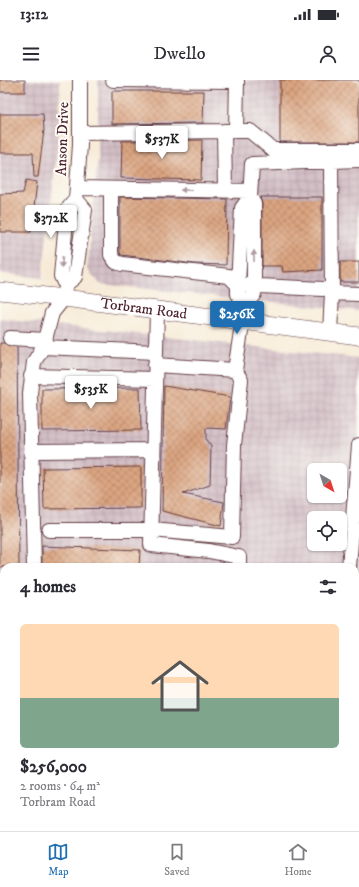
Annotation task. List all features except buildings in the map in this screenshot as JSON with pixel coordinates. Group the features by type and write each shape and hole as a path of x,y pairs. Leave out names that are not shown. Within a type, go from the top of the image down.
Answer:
{"main road":[{"name":"Torbram Road","path":"0,291 64,291 157,310 244,313 330,332 359,336"}],"street":[{"name":"Anson Drive","path":"64,291 61,276 67,210 76,193 80,133 80,80"},
{"path":"113,80 236,80 225,190"},
{"path":"80,133 250,131 273,150 359,150"},
{"path":"330,332 327,291 331,160"},
{"path":"49,530 151,530 232,537 234,445 241,380 235,370 244,313 254,294 254,204 250,194 252,164 359,160"},
{"path":"111,189 111,255 116,262 122,264 229,276 238,286 359,294"},
{"path":"76,193 111,189 225,190 250,194"},
{"path":"244,313 238,294 238,286 242,208 250,194"},
{"path":"34,563 30,393 31,376 34,362 45,343 52,313 64,291"},
{"path":"157,310 151,545 208,551 239,557 239,563"},
{"path":"6,336 235,370"},
{"path":"31,376 155,379"},
{"path":"349,563 359,445"},
{"path":"31,451 153,450"}],"shaded area":[{"path":"0,80 60,80 58,143 42,278 0,273"},
{"path":"98,80 359,80 359,311 100,284 87,269 98,158"},
{"path":"0,319 359,358 359,563 0,563"}]}
